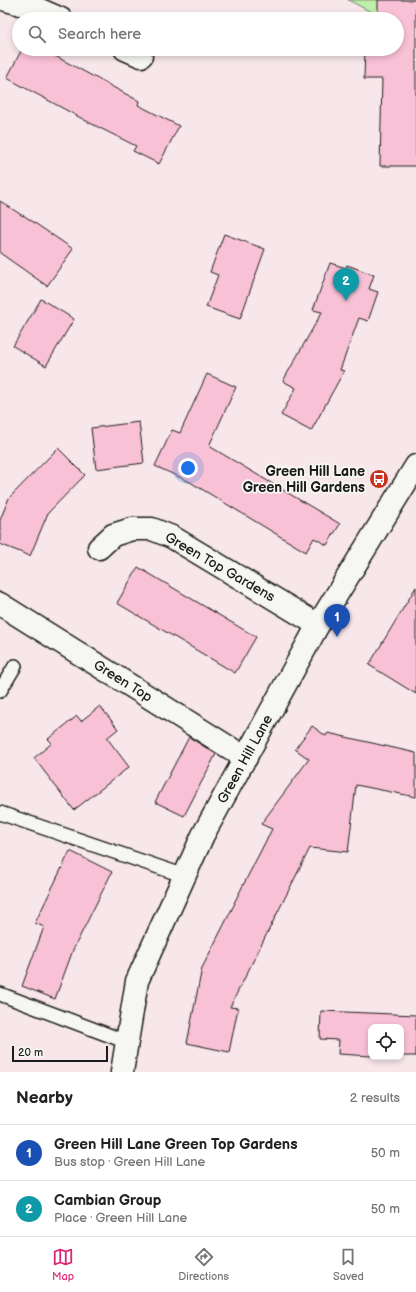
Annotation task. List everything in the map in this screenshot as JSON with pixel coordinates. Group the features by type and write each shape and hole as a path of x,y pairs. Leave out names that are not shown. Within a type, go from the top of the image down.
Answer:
{"street":[{"path":"6,0 45,12"},
{"name":"Green Hill Lane","path":"122,1072 137,981 203,835 318,625 415,470"},
{"name":"Green Top Gardens","path":"99,548 113,535 132,529 152,529 172,537 318,625"},
{"name":"Green Top","path":"0,604 246,758"}],"lane":[{"path":"0,691 15,666"},
{"path":"0,813 185,876"},
{"path":"0,994 127,1042"}],"green space":[{"path":"348,0 416,0 404,12 371,12"}],"building":[{"path":"378,0 416,0 416,166 380,166 382,79 364,79 365,56 404,56 404,12 378,12"},
{"path":"18,56 55,56 139,101 138,105 179,126 159,164 133,151 136,146 7,78"},
{"path":"0,201 73,249 47,286 0,253"},
{"path":"224,234 265,249 240,319 206,307 218,275 210,272"},
{"path":"330,263 346,268 347,265 374,275 369,289 378,292 368,321 359,318 340,370 344,371 311,431 281,415 296,388 283,381 322,312 313,310"},
{"path":"41,299 74,319 46,366 13,346"},
{"path":"207,374 236,387 209,446 340,524 327,545 314,538 306,552 190,482 155,466 172,430 180,433"},
{"path":"139,422 144,463 96,469 91,428"},
{"path":"58,448 85,475 48,513 30,556 0,544 0,520 9,498"},
{"path":"138,567 256,637 235,673 117,603"},
{"path":"416,587 416,694 369,665"},
{"path":"100,706 118,729 107,738 129,767 74,810 34,758 52,743 48,739 77,716 81,721"},
{"path":"312,726 326,736 328,733 416,753 416,797 356,785 348,852 310,848 230,1007 238,1008 229,1052 187,1043 202,968 272,829 261,824 309,759 295,749"},
{"path":"189,737 216,754 184,816 155,802"},
{"path":"70,851 112,872 73,950 55,999 22,986 44,927 35,923"},
{"path":"321,1011 416,1015 416,1056 404,1056 404,1024 368,1024 368,1056 338,1054 339,1040 320,1039"}],"place":[{"name":"Cambian Group","path":"346,301"},
{"name":"Green Hill Lane Green Hill Gardens","path":"379,479"},
{"name":"Green Hill Lane Green Top Gardens","path":"337,637"}]}
